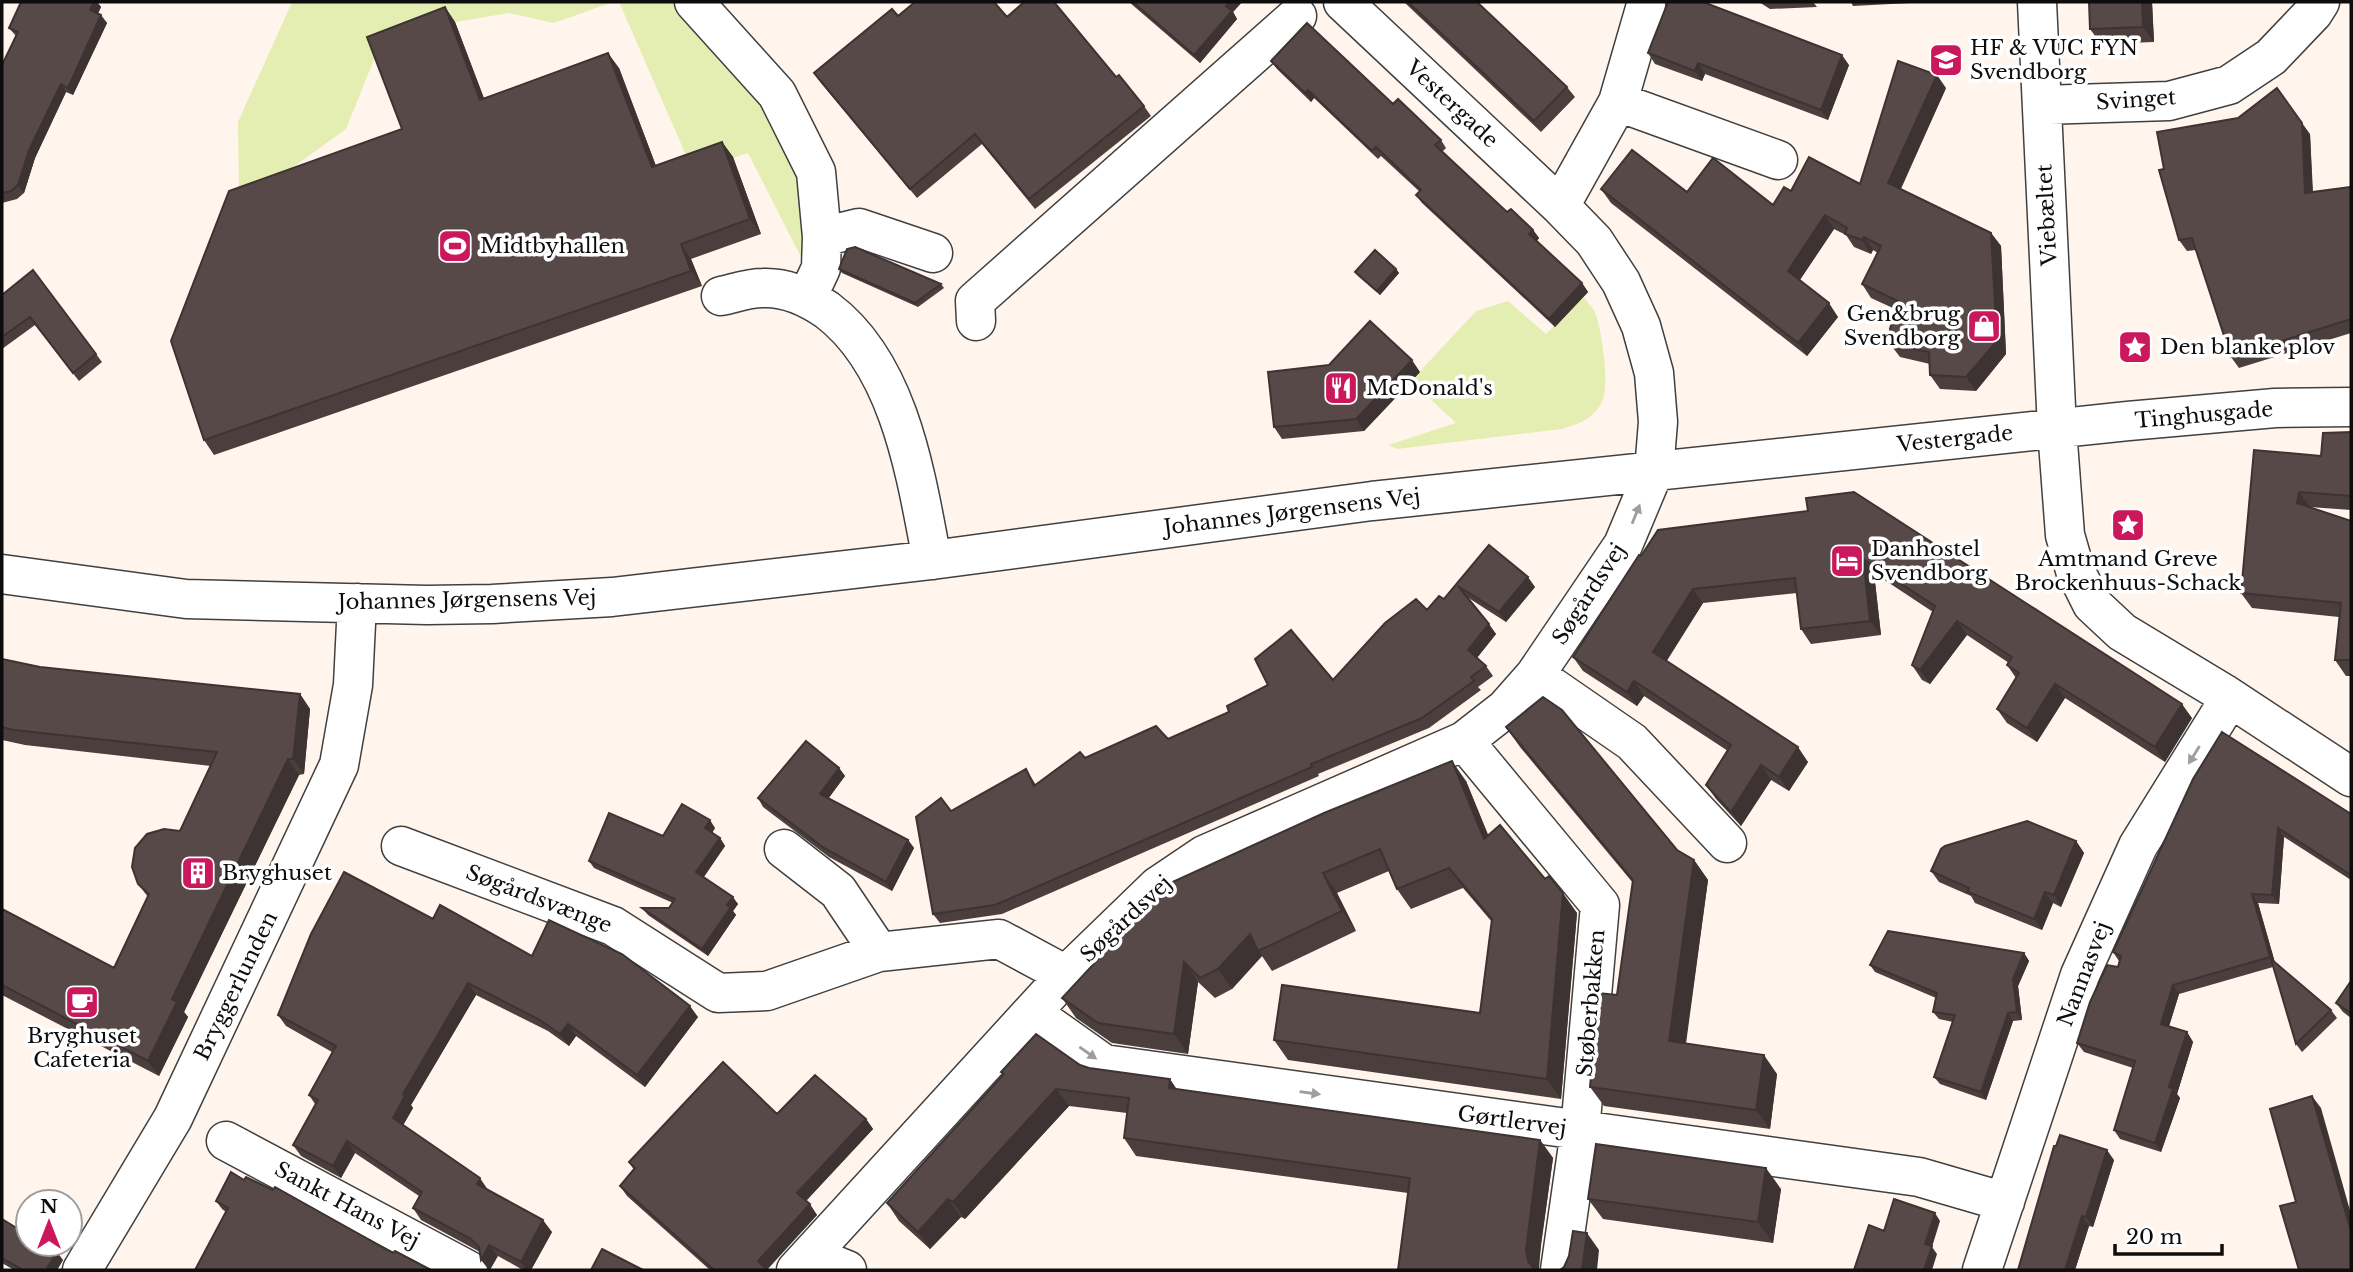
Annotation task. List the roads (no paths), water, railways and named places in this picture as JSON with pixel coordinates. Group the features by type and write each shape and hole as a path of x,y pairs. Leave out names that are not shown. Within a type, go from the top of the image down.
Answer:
{"street":[{"path":"694,2 777,94 816,172 822,237 821,268 807,298"},
{"name":"Vestergade","path":"1343,2 1594,241 1621,282 1642,326 1655,386 1658,422 1654,471 2057,429"},
{"name":"Viebæltet","path":"2037,2 2057,429"},
{"name":"Svinget","path":"2042,105 2169,101 2229,86 2271,57 2320,2"},
{"path":"1560,206 1618,102 1646,5"},
{"path":"976,321 975,301 1297,16"},
{"path":"1618,102 1778,160"},
{"path":"822,237 859,228 933,253"},
{"path":"721,296 749,289 782,289 807,298 854,334 888,390 919,494 932,560"},
{"name":"Tinghusgade","path":"2057,429 2275,408 2351,407"},
{"path":"2057,429 2065,535 2075,570 2092,604 2122,632 2351,777"},
{"name":"Johannes Jørgensens Vej","path":"2,574 186,599 492,604 612,597 932,560 1266,514 1654,471"},
{"name":"Søgårdsvej","path":"803,1263 1066,975 1158,886 1205,855 1464,741 1505,709 1535,675 1623,545 1654,471"},
{"name":"Bryggerlunden","path":"82,1270 173,1118 339,765 353,685 357,603"},
{"path":"1535,675 1632,742 1727,843"},
{"name":"Nannasvej","path":"1982,1270 2080,975 2138,846 2230,698"},
{"name":"Støberbakken","path":"1464,741 1600,905 1580,1131 1560,1270"},
{"name":"Søgårdsvænge","path":"401,846 613,926 718,993 768,991 879,952 999,939 1066,975"},
{"path":"784,849 838,891 879,952"},
{"name":"Gørtlervej","path":"1032,1013 1104,1064 1919,1177 2005,1202"},
{"name":"Sankt Hans Vej","path":"226,1141 468,1270"},
{"path":"803,1263 847,1270"}],"place":[{"name":"HF & VUC FYN Svendborg","path":"1946,60"},
{"name":"Midtbyhallen","path":"455,246"},
{"name":"Gen&brug Svendborg","path":"1984,326"},
{"name":"Den blanke plov","path":"2135,347"},
{"name":"McDonald's","path":"1341,388"},
{"name":"Amtmand Greve Brockenhuus-Schack","path":"2128,525"},
{"name":"Danhostel Svendborg","path":"1847,561"},
{"name":"Bryghuset","path":"198,873"},
{"name":"Bryghuset Cafeteria","path":"82,1002"}]}
